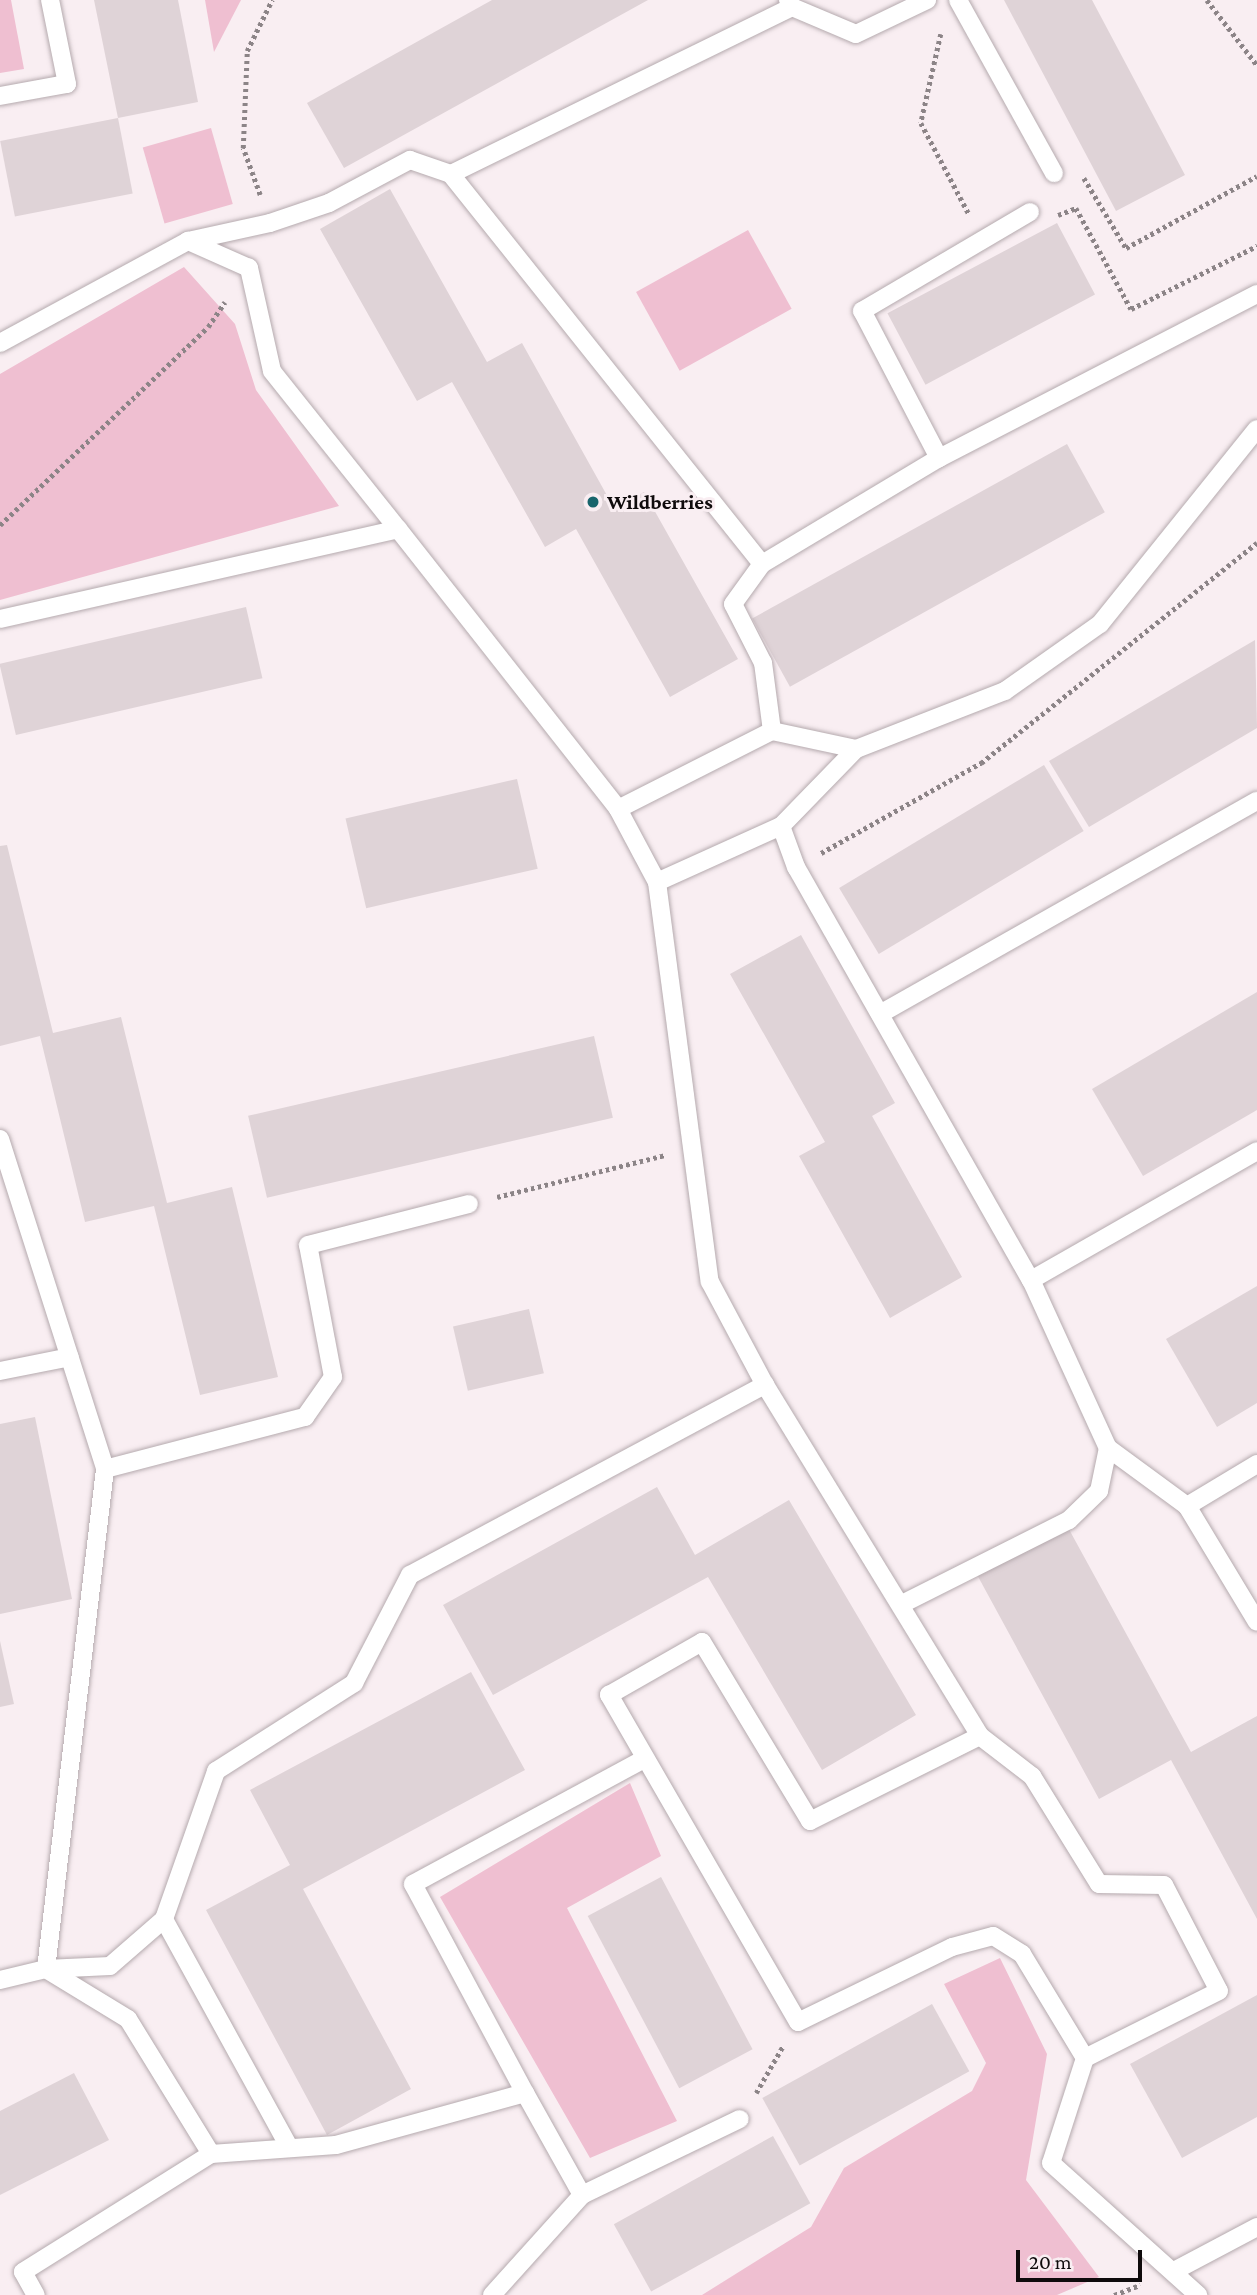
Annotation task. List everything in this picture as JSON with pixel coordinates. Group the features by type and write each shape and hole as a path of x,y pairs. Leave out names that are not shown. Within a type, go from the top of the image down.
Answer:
{"lane":[{"path":"0,96 67,84 50,0"},
{"path":"451,174 790,4 856,34 927,0"},
{"path":"958,0 1054,173"},
{"path":"0,343 188,241 270,223 329,203 411,160 451,174 762,564"},
{"path":"939,458 862,311 1030,212"},
{"path":"188,241 249,268 272,371 618,808 657,881 710,1282 765,1385 902,1604 980,1736 1032,1776 1099,1884 1164,1885 1219,1991 1085,2058 1051,2163 1198,2295"},
{"path":"772,731 763,663 733,604 762,564 939,458 1257,294"},
{"path":"657,881 781,826 856,749 1005,691 1100,624 1257,429"},
{"path":"0,619 398,529"},
{"path":"618,808 772,731 856,749"},
{"path":"880,1014 1257,801"},
{"path":"781,826 796,867 1031,1280 1108,1448 1187,1506 1257,1622"},
{"path":"0,1139 105,1469 46,1969"},
{"path":"1031,1280 1257,1151"},
{"path":"105,1469 305,1417 333,1377 308,1245 468,1205"},
{"path":"0,1371 70,1357"},
{"path":"0,1980 46,1969 110,1966 164,1919 216,1771 354,1683 410,1575 765,1385"},
{"path":"902,1604 1069,1520 1099,1491 1108,1448"},
{"path":"1187,1506 1257,1464"},
{"path":"980,1736 810,1821 702,1642 609,1695 798,2022 952,1947 993,1936 1022,1954 1085,2058"},
{"path":"582,2195 413,1884 644,1759"},
{"path":"164,1919 288,2145"},
{"path":"46,1969 128,2019 211,2154"},
{"path":"36,2295 23,2272 211,2154 288,2145 336,2145 525,2094"},
{"path":"492,2295 582,2195 740,2119"},
{"path":"1174,2271 1257,2227"}],"path":[{"path":"270,223 243,148 247,51 272,0"},
{"path":"1207,0 1257,65"},
{"path":"942,27 920,123 982,239"},
{"path":"1076,165 1126,248 1257,176"},
{"path":"1030,212 1045,221 1076,208 1131,309 1257,246"},
{"path":"0,525 208,327 249,268"},
{"path":"796,867 981,763 1257,543"},
{"path":"468,1205 693,1148"},
{"path":"740,2119 798,2022"}],"shaded area":[{"path":"0,0 11,0 24,69 0,73"},
{"path":"205,0 241,0 214,52"},
{"path":"211,128 233,204 165,224 143,148"},
{"path":"748,230 792,309 680,371 636,292"},
{"path":"184,267 235,324 256,390 339,506 0,600 0,374"},
{"path":"630,1783 661,1856 567,1908 677,2121 590,2158 440,1897"},
{"path":"1000,1958 1047,2054 1026,2180 1099,2277 1057,2295 702,2295 811,2227 844,2168 972,2091 986,2063 944,1984"}],"building":[{"path":"94,0 178,0 198,102 118,118"},
{"path":"492,0 648,0 344,168 307,103"},
{"path":"1004,0 1092,0 1185,175 1116,211"},
{"path":"118,118 133,194 15,216 0,141"},
{"path":"390,189 487,362 522,343 614,508 644,492 738,659 670,697 576,529 545,547 452,382 417,401 320,229"},
{"path":"1057,223 1095,295 926,385 887,313"},
{"path":"1067,444 1105,512 790,687 752,619"},
{"path":"246,607 262,678 16,735 0,664"},
{"path":"1255,640 1257,728 1089,827 1049,761"},
{"path":"1044,765 1084,831 879,954 839,888"},
{"path":"517,779 538,869 366,908 346,819"},
{"path":"7,845 53,1033 121,1017 167,1203 232,1187 278,1377 200,1395 154,1206 85,1222 40,1036 0,1046 0,846"},
{"path":"801,935 895,1103 872,1116 962,1277 890,1318 799,1156 825,1142 730,974"},
{"path":"1257,992 1257,1110 1143,1176 1092,1089"},
{"path":"594,1036 613,1118 267,1198 248,1116"},
{"path":"1257,1286 1257,1403 1217,1427 1166,1339"},
{"path":"529,1309 544,1373 468,1391 453,1327"},
{"path":"35,1417 72,1599 0,1614 0,1424"},
{"path":"657,1487 695,1555 789,1500 916,1715 822,1770 708,1577 493,1695 443,1605"},
{"path":"1065,1522 1191,1752 1257,1716 1257,1919 1171,1760 1099,1799 975,1571"},
{"path":"0,1641 14,1704 0,1707"},
{"path":"471,1672 525,1770 303,1889 411,2089 327,2135 206,1910 290,1865 250,1790"},
{"path":"661,1877 753,2049 679,2088 588,1916"},
{"path":"1257,1995 1257,2117 1182,2158 1130,2064"},
{"path":"932,2004 969,2071 800,2165 762,2098"},
{"path":"74,2073 109,2140 0,2195 0,2111"},
{"path":"773,2136 810,2203 651,2292 614,2224"}],"place":[{"name":"Wildberries","path":"593,502"}]}
